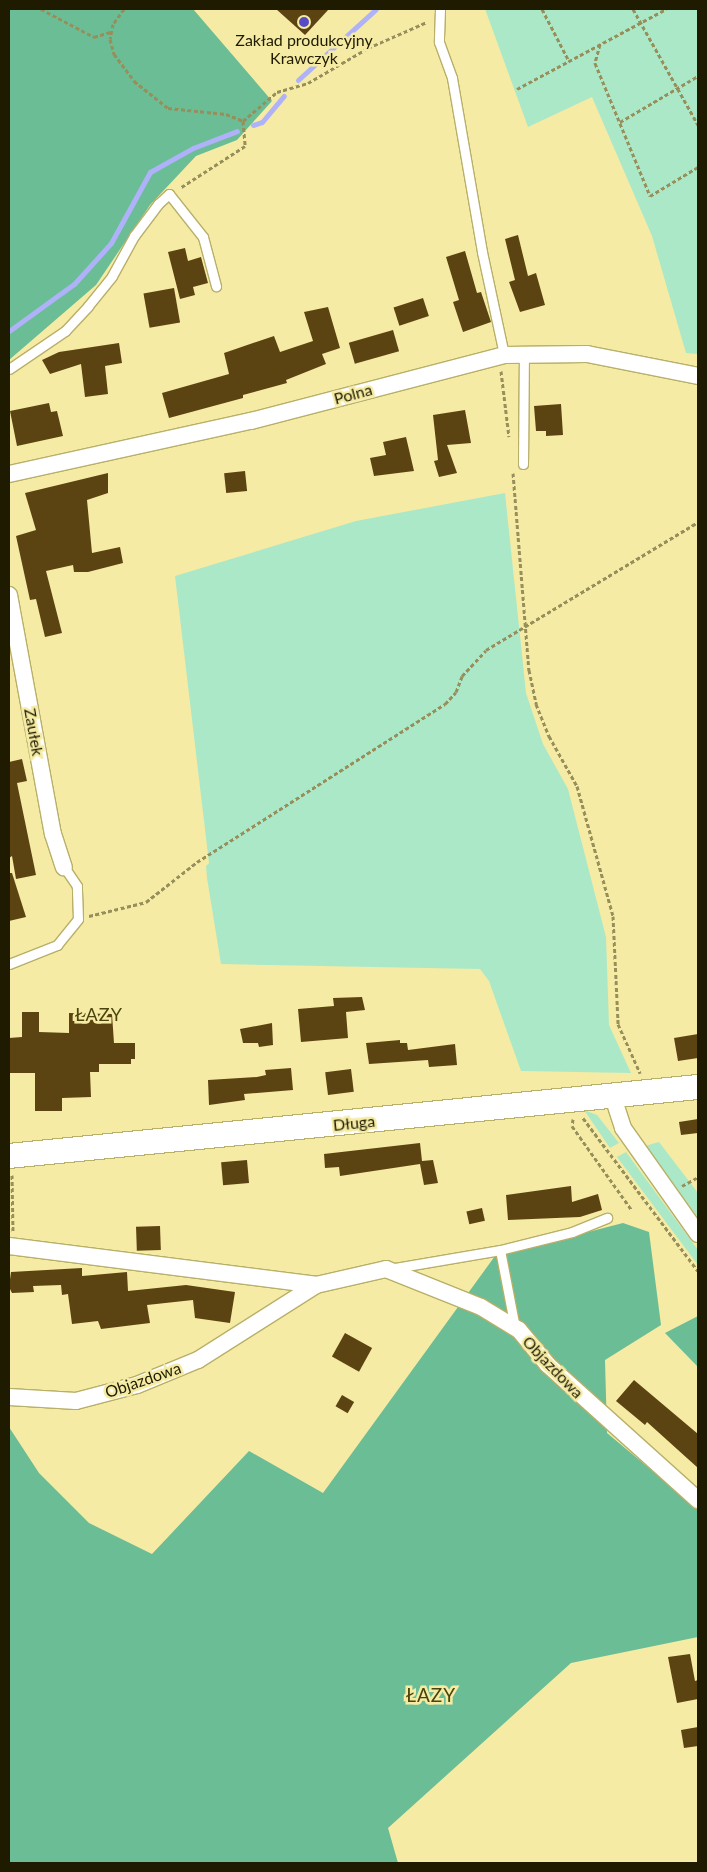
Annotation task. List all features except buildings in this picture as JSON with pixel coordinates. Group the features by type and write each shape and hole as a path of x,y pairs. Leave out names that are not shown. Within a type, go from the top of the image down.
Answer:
{"street":[{"name":"Polna","path":"9,474 251,421 501,355 524,352 605,356 698,376"},
{"name":"Zaułek","path":"9,595 53,834 64,867"},
{"name":"Długa","path":"9,1156 698,1087"},
{"path":"613,1097 624,1128 698,1234"},
{"name":"Objazdowa","path":"11,1238 316,1285 386,1270 481,1307 515,1328 590,1405 698,1500"},
{"name":"Objazdowa","path":"9,1397 76,1401 172,1372 244,1333 316,1285"}],"lane":[{"path":"439,11 439,42 452,78 501,355"},
{"path":"9,370 65,331 88,306 112,276 134,236 158,204 170,194 203,237 216,286"},
{"path":"524,352 524,464"},
{"path":"9,964 57,945 78,919 78,886 64,867"},
{"name":"Objazdowa","path":"386,1270 500,1250 572,1232 607,1218"},
{"path":"500,1250 515,1328"}],"path":[{"path":"41,9 94,37 110,32 124,9"},
{"path":"542,9 569,61"},
{"path":"633,9 698,125"},
{"path":"518,89 666,9"},
{"path":"243,121 277,92 308,83 345,59 393,39 439,11"},
{"path":"110,32 114,54 123,70 162,105 226,114 243,121"},
{"path":"600,44 595,63 650,196 698,167"},
{"path":"620,122 698,76"},
{"path":"170,194 245,146 246,136 243,121"},
{"path":"501,355 510,445"},
{"path":"512,465 527,623 529,670 536,704 549,736 577,786 613,916 618,1024 645,1082"},
{"path":"78,919 146,902 197,862 445,704 456,692 462,676 486,650 527,623 698,522"},
{"path":"582,1116 698,1271"},
{"path":"572,1126 631,1209"},
{"path":"610,1155 615,1151"},
{"path":"11,1238 12,1182"}],"green space":[{"path":"9,9 193,9 272,101 237,140 196,156 150,205 96,285 9,360"},
{"path":"485,9 698,9 698,354 686,353 652,236 592,97 528,127"},
{"path":"505,493 526,693 543,744 568,789 606,937 609,1025 631,1073 521,1071 489,981 480,969 221,964 207,878 206,866 209,863 175,576 356,521"},
{"path":"584,1110 597,1115 619,1143 610,1148"},
{"path":"659,1142 698,1193 698,1217 645,1146"},
{"path":"626,1152 698,1250 698,1265 617,1157"},
{"path":"623,1223 649,1232 661,1325 605,1360 607,1433 698,1509 698,1637 571,1663 388,1828 398,1863 9,1863 9,1427 39,1473 89,1523 152,1554 249,1451 323,1493 495,1256"},
{"path":"698,1316 698,1367 665,1333"}],"waterway":[{"path":"298,80 376,9"},
{"path":"253,125 262,122 284,96"},
{"path":"9,331 74,284 111,243 150,172 193,148 237,131"}],"place":[{"name":"Zakład produkcyjny Krawczyk","path":"304,22"}],"district":[{"name":"ŁAZY","path":"99,1014"},
{"name":"ŁAZY","path":"431,1695"}]}
